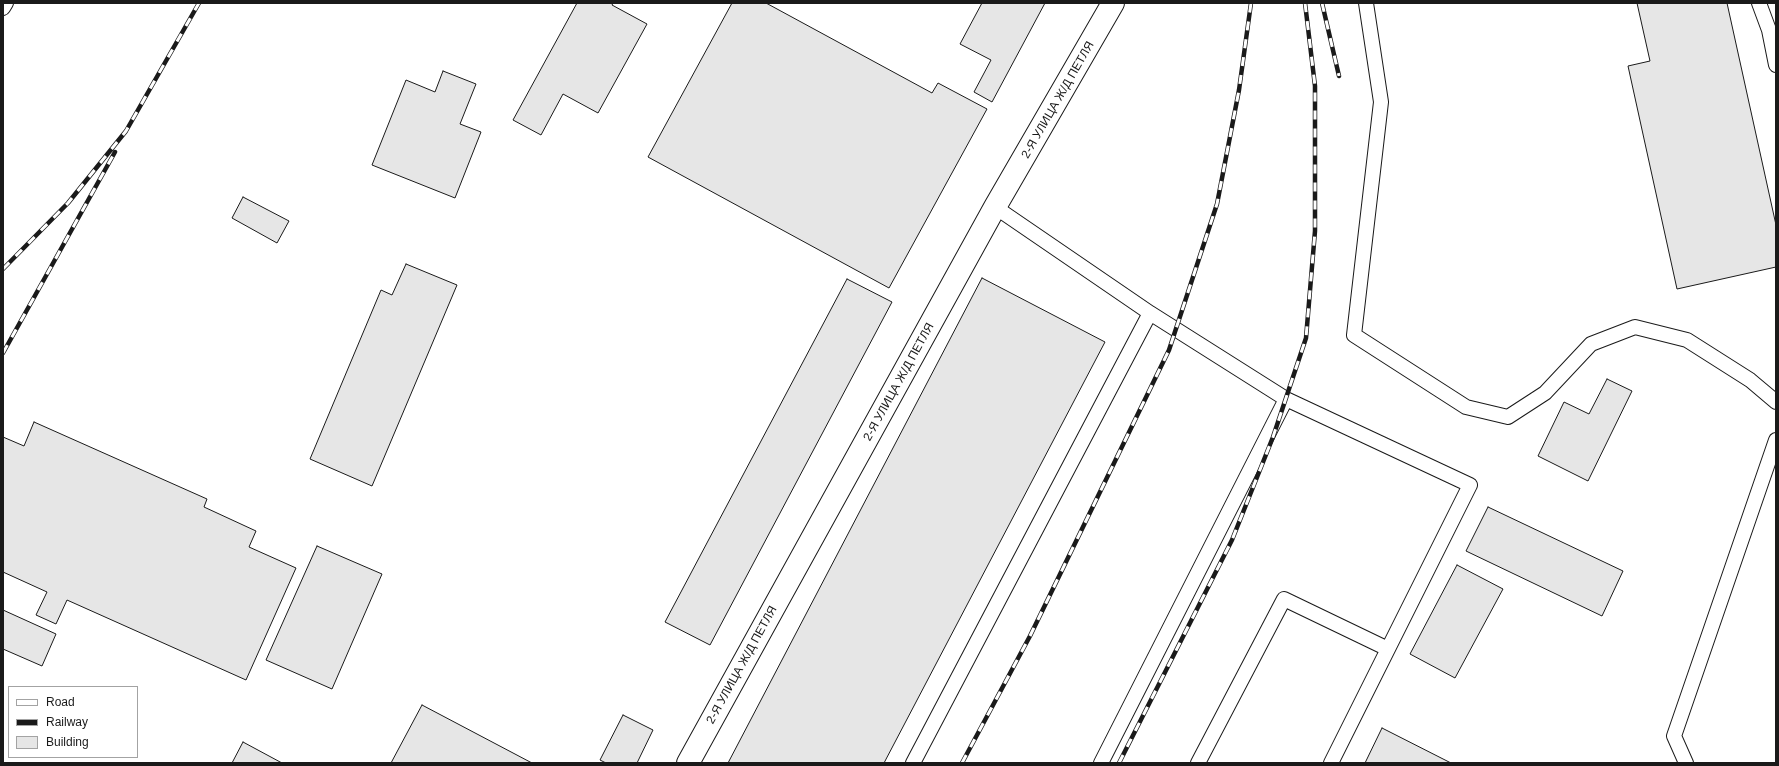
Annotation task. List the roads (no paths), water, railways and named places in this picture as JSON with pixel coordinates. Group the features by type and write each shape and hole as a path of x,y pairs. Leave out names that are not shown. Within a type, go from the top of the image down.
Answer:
{"street":[{"name":"2-Я УЛИЦА Ж/Д ПЕТЛЯ","path":"688,763 995,207 1113,3"}],"lane":[{"path":"3,8 6,3"},
{"path":"1366,3 1381,102 1354,335 1466,407 1508,417 1545,393 1591,344 1635,327 1687,340 1750,380 1776,402"},
{"path":"1759,3 1769,30 1776,65"},
{"path":"995,207 1150,313 1286,399 1470,485 1331,763"},
{"path":"913,763 1150,313"},
{"path":"1101,763 1286,399"},
{"path":"1686,763 1674,736 1776,440"},
{"path":"1198,763 1284,599 1388,649"}],"railway":[{"path":"3,269 68,203 126,131 199,3"},
{"path":"962,763 1030,636 1169,350 1217,204 1239,90 1251,3"},
{"path":"1119,763 1232,540 1273,437 1306,338 1315,231 1315,86 1305,3"},
{"path":"1322,3 1339,76"},
{"path":"3,353 115,152"}]}
